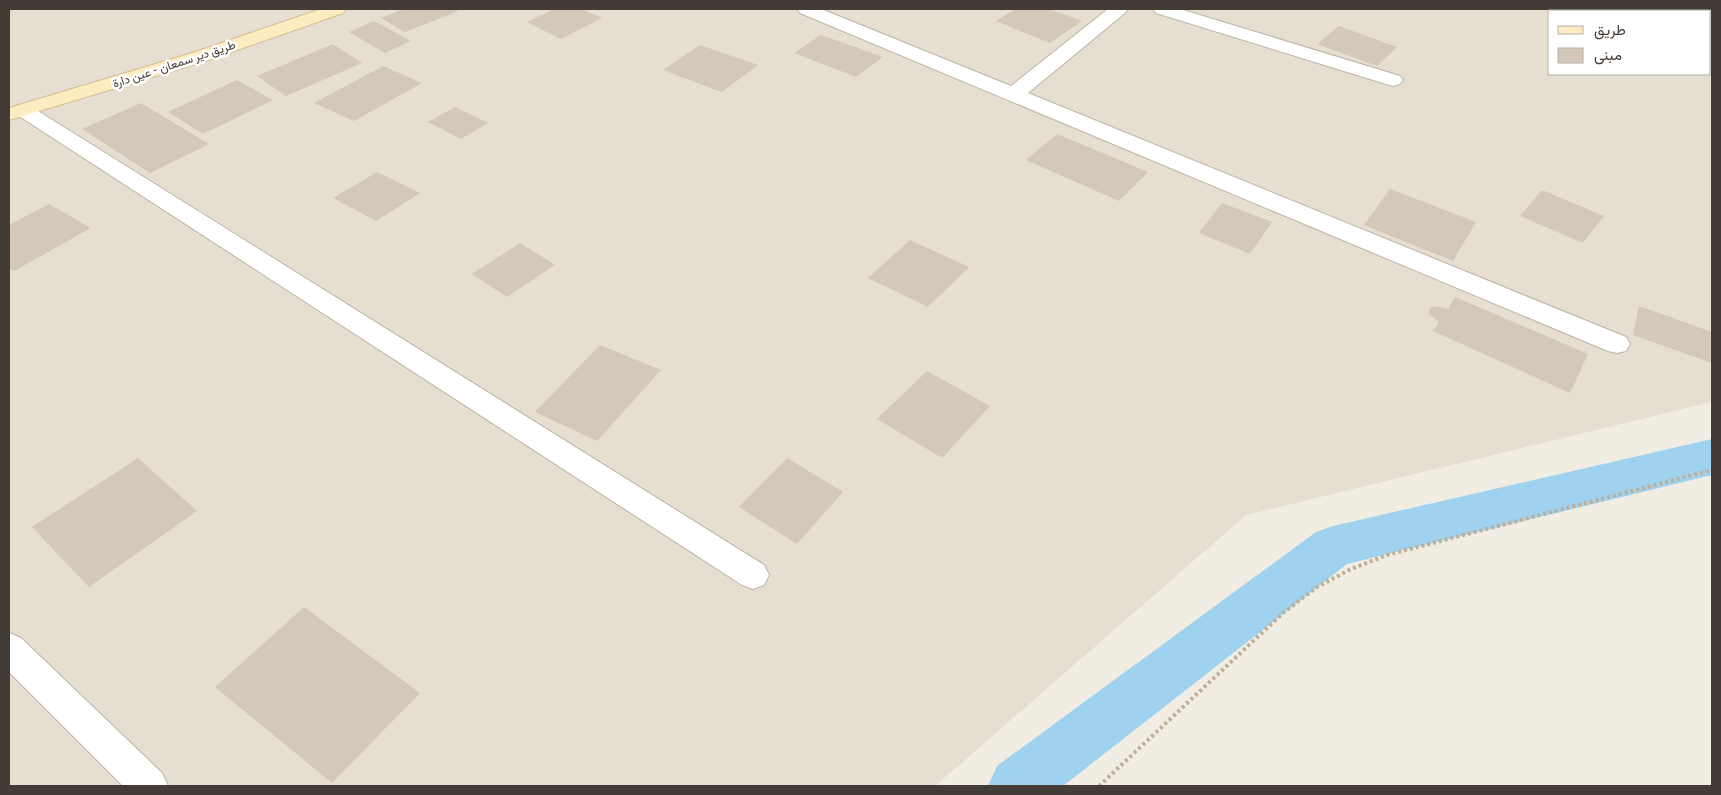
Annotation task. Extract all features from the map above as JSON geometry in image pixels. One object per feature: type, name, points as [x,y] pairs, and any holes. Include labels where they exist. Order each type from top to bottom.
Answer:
[{"type":"main road","name":"طريق دير سمعان - عين دارة","points":[[16,112],[199,57],[337,9]]},
{"type":"street","points":[[806,9],[1617,344]]},
{"type":"street","points":[[1013,94],[1119,9]]},
{"type":"street","points":[[1162,9],[1393,80]]},
{"type":"street","points":[[16,112],[753,575]]},
{"type":"street","points":[[9,649],[149,786]]},
{"type":"path","points":[[1099,786],[1283,613],[1317,587],[1351,569],[1387,555],[1712,470]]},
{"type":"shaded area","points":[[9,9],[1688,10],[1548,10],[1548,75],[1711,75],[1712,24],[1712,402],[1246,515],[935,786],[9,786]]},
{"type":"building","points":[[404,9],[455,9],[458,11],[405,32],[381,18]]},
{"type":"building","points":[[554,9],[581,9],[602,18],[561,39],[527,22]]},
{"type":"building","points":[[1015,9],[1049,9],[1082,21],[1050,43],[996,21]]},
{"type":"building","points":[[374,21],[411,41],[385,53],[349,32]]},
{"type":"building","points":[[1339,26],[1397,47],[1377,66],[1317,44]]},
{"type":"building","points":[[821,35],[883,57],[856,77],[794,53]]},
{"type":"building","points":[[333,44],[362,63],[286,96],[257,76]]},
{"type":"building","points":[[700,45],[758,65],[722,92],[663,70]]},
{"type":"building","points":[[383,66],[422,83],[354,121],[314,103]]},
{"type":"building","points":[[237,80],[273,100],[203,134],[168,112]]},
{"type":"building","points":[[141,103],[209,144],[150,173],[82,129]]},
{"type":"building","points":[[455,107],[488,123],[461,139],[428,122]]},
{"type":"building","points":[[1057,134],[1148,172],[1119,201],[1026,160]]},
{"type":"building","points":[[377,172],[420,193],[376,221],[333,198]]},
{"type":"building","points":[[1390,189],[1476,222],[1453,261],[1364,225]]},
{"type":"building","points":[[1542,190],[1604,216],[1583,243],[1520,216]]},
{"type":"building","points":[[1222,203],[1272,222],[1250,254],[1199,233]]},
{"type":"building","points":[[49,204],[91,228],[14,271],[9,268],[9,225]]},
{"type":"building","points":[[910,240],[969,267],[928,307],[868,278]]},
{"type":"building","points":[[520,243],[555,265],[507,297],[472,274]]},
{"type":"building","points":[[1455,297],[1588,354],[1570,393],[1433,331],[1439,322],[1429,314],[1429,309],[1434,306],[1448,309]]},
{"type":"building","points":[[1639,306],[1712,332],[1712,363],[1633,335]]},
{"type":"building","points":[[600,345],[661,370],[597,441],[535,412]]},
{"type":"building","points":[[927,371],[990,406],[942,458],[877,419]]},
{"type":"building","points":[[138,458],[197,511],[89,587],[32,527]]},
{"type":"building","points":[[787,458],[843,492],[797,544],[739,507]]},
{"type":"building","points":[[304,607],[420,693],[332,783],[215,687]]},
{"type":"waterway","points":[[1017,786],[1333,547],[1712,457]]}]
